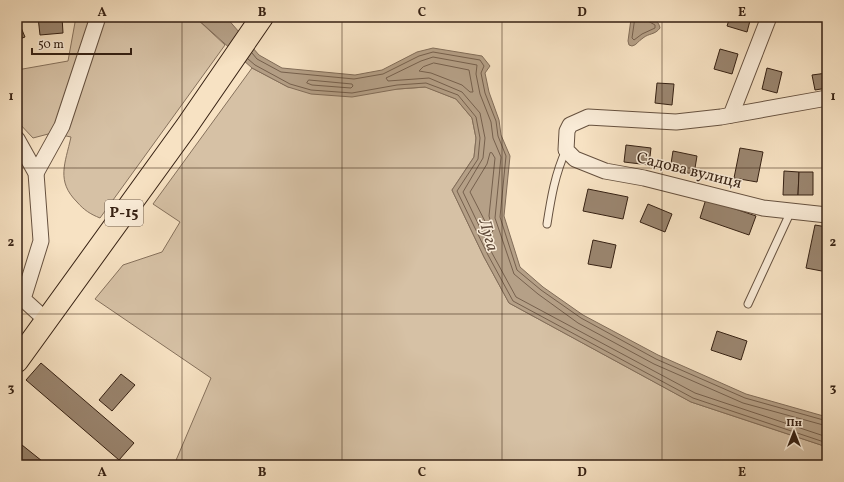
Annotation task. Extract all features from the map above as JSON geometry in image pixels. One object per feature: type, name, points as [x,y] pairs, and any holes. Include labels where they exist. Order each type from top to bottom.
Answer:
[{"type":"main road","name":"Р-15","points":[[17,361],[187,126],[261,18]]},
{"type":"street","points":[[36,172],[62,126],[98,17]]},
{"type":"street","points":[[732,115],[769,17]]},
{"type":"street","points":[[566,150],[567,131],[570,125],[588,117],[676,122],[732,115],[827,98]]},
{"type":"street","points":[[17,139],[36,172],[41,241],[23,299],[46,320]]},
{"type":"street","name":"Садова вулиця","points":[[566,150],[575,159],[605,170],[644,178],[763,208],[827,215]]},
{"type":"lane","points":[[547,224],[554,182],[559,165],[566,150]]},
{"type":"lane","points":[[748,304],[791,211]]},
{"type":"shaded area","points":[[76,17],[195,17],[225,45],[100,218],[82,207],[70,194],[66,187],[64,172],[71,137],[52,133],[33,138],[17,121],[17,70],[68,61]]},
{"type":"shaded area","points":[[252,68],[288,87],[398,89],[426,87],[456,99],[472,118],[476,138],[474,157],[452,190],[484,257],[509,303],[691,402],[827,447],[827,465],[174,465],[211,378],[95,299],[123,265],[162,252],[180,222],[153,204]]},
{"type":"water","name":"Луга","points":[[195,17],[226,17],[259,55],[282,68],[355,75],[382,70],[417,52],[433,48],[482,56],[490,66],[485,73],[489,92],[499,120],[501,135],[510,156],[504,216],[520,267],[543,287],[583,315],[658,355],[746,394],[827,417],[827,447],[691,402],[509,303],[484,257],[452,190],[474,157],[476,138],[472,118],[456,99],[425,87],[398,89],[352,97],[311,94],[288,87],[252,68]]},
{"type":"water","points":[[633,17],[653,19],[659,24],[660,28],[656,32],[645,36],[635,45],[629,45],[628,41],[631,19]]},
{"type":"building","points":[[38,17],[62,17],[63,33],[40,35]]},
{"type":"building","points":[[730,17],[751,17],[747,32],[727,26]]},
{"type":"building","points":[[17,18],[25,37],[17,40]]},
{"type":"building","points":[[720,49],[738,54],[732,74],[714,69]]},
{"type":"building","points":[[767,68],[782,72],[777,93],[762,89]]},
{"type":"building","points":[[827,73],[827,88],[815,90],[812,75]]},
{"type":"building","points":[[657,83],[674,84],[672,105],[655,103]]},
{"type":"building","points":[[626,145],[651,148],[649,165],[624,162]]},
{"type":"building","points":[[740,148],[763,152],[757,182],[734,178]]},
{"type":"building","points":[[673,151],[697,156],[694,174],[670,170]]},
{"type":"building","points":[[784,171],[799,172],[798,195],[783,195]]},
{"type":"building","points":[[799,172],[813,172],[813,195],[798,195]]},
{"type":"building","points":[[588,189],[628,197],[623,219],[583,211]]},
{"type":"building","points":[[706,199],[756,216],[749,235],[700,218]]},
{"type":"building","points":[[648,204],[672,214],[665,232],[640,222]]},
{"type":"building","points":[[815,225],[827,227],[827,272],[806,268]]},
{"type":"building","points":[[593,240],[616,245],[611,268],[588,264]]},
{"type":"building","points":[[717,331],[747,341],[741,360],[711,350]]},
{"type":"building","points":[[41,363],[134,443],[119,460],[26,380]]},
{"type":"building","points":[[121,374],[135,385],[112,411],[99,400]]},
{"type":"building","points":[[17,441],[47,465],[17,465]]}]
